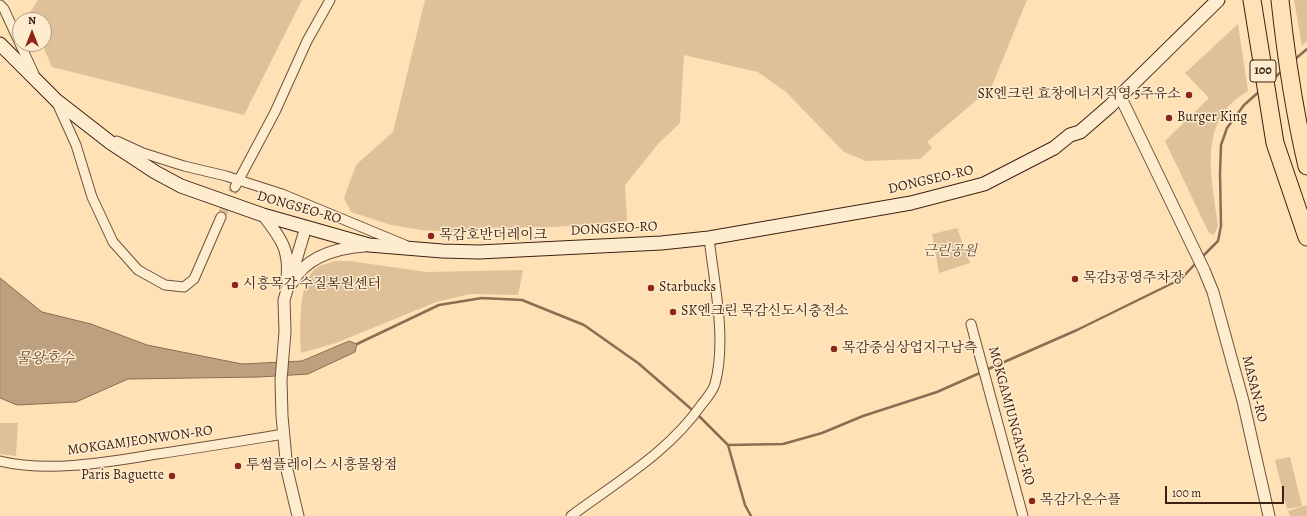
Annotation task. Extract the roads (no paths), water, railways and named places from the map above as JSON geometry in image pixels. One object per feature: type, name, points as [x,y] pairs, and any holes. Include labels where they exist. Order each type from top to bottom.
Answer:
[{"type":"highway","name":"100","points":[[1252,0],[1275,143],[1307,237]]},
{"type":"highway","name":"100","points":[[1280,0],[1300,135],[1307,166]]},
{"type":"main road","name":"DONGSEO-RO","points":[[0,44],[57,101],[98,133],[155,172],[181,186],[263,215],[370,245],[480,252],[661,243],[709,238],[911,203],[984,184],[1054,148],[1070,136],[1080,132],[1120,96],[1218,0]]},
{"type":"street","points":[[237,184],[275,112],[307,41],[330,0]]},
{"type":"street","points":[[0,5],[4,9],[38,83]]},
{"type":"street","name":"MASAN-RO","points":[[1120,96],[1189,238],[1213,292],[1243,401],[1269,516]]},
{"type":"street","points":[[57,101],[76,145],[92,197],[113,242],[138,270],[165,285],[184,287],[194,279],[221,217]]},
{"type":"street","points":[[98,133],[143,153],[237,184],[282,194],[414,249]]},
{"type":"street","points":[[263,215],[283,242],[286,253],[287,274],[284,300],[285,332],[281,380],[282,416],[287,470],[298,516]]},
{"type":"street","points":[[284,300],[306,227]]},
{"type":"street","points":[[571,516],[655,456],[692,419],[715,385],[719,361],[719,330],[709,238]]},
{"type":"street","points":[[284,300],[295,278],[304,267],[316,259],[329,252],[347,247],[370,245]]},
{"type":"street","name":"MOKGAMJUNGANG-RO","points":[[972,324],[1023,516]]},
{"type":"street","name":"MOKGAMJEONWON-RO","points":[[0,460],[12,464],[60,466],[97,464],[284,434]]},
{"type":"water","name":"물왕호수","points":[[0,278],[42,312],[91,324],[147,345],[242,364],[302,361],[349,341],[357,344],[355,352],[308,374],[260,377],[128,379],[76,402],[17,405],[0,398]]},
{"type":"waterway","points":[[1294,60],[1307,49]]},
{"type":"waterway","points":[[1272,80],[1283,70]]},
{"type":"waterway","points":[[1201,258],[1218,241],[1221,226],[1221,145],[1227,128],[1244,105],[1261,90]]},
{"type":"waterway","points":[[986,370],[1077,330],[1181,279],[1196,263]]},
{"type":"waterway","points":[[357,344],[439,305],[482,298],[522,300],[584,325],[638,363],[697,414],[728,445],[783,444],[822,433],[863,416],[937,392],[982,372]]},
{"type":"waterway","points":[[728,445],[745,505],[751,516]]},
{"type":"tunnel","points":[[221,217],[235,187]]},
{"type":"place","name":"SK엔크린 효창에너지직영 5주유소","points":[[1189,95]]},
{"type":"place","name":"Burger King","points":[[1169,118]]},
{"type":"place","name":"목감호반더레이크","points":[[431,236]]},
{"type":"place","name":"목감3공영주차장","points":[[1075,279]]},
{"type":"place","name":"시흥목감 수질복원센터","points":[[235,285]]},
{"type":"place","name":"Starbucks","points":[[651,288]]},
{"type":"place","name":"SK엔크린 목감신도시충전소","points":[[673,312]]},
{"type":"place","name":"목감중심상업지구남측","points":[[834,349]]},
{"type":"place","name":"투썸플레이스 시흥물왕점","points":[[238,466]]},
{"type":"place","name":"Paris Baguette","points":[[172,476]]},
{"type":"place","name":"목감가온수플","points":[[1032,501]]},
{"type":"park label","name":"근린공원","points":[[950,252]]}]
